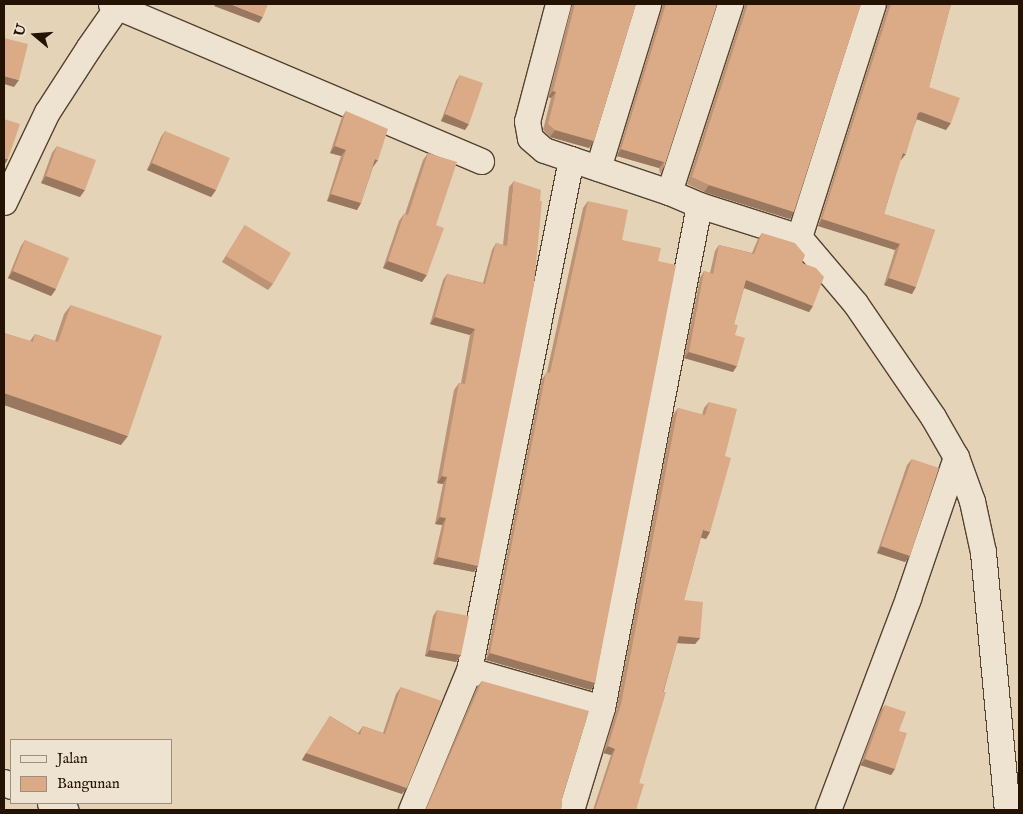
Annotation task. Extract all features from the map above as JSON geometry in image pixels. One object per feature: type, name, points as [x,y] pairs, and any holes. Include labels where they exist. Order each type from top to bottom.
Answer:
[{"type":"street","points":[[558,4],[527,121],[527,130],[530,138],[536,145],[571,159],[669,192],[698,205],[800,237],[855,303],[933,417],[956,457],[972,501],[983,552],[1007,810]]},
{"type":"street","points":[[598,168],[648,4]]},
{"type":"street","points":[[669,192],[730,4]]},
{"type":"street","points":[[800,237],[873,4]]},
{"type":"street","points":[[4,202],[48,112],[116,5],[481,161]]},
{"type":"street","points":[[411,810],[469,670],[571,159]]},
{"type":"street","points":[[570,810],[602,708],[698,205]]},
{"type":"street","points":[[828,810],[908,598],[956,457]]},
{"type":"street","points":[[469,670],[602,708]]},
{"type":"street","points":[[52,804],[66,810]]},
{"type":"building","points":[[230,4],[268,4],[263,17]]},
{"type":"building","points":[[575,4],[636,4],[594,141],[555,130],[548,124],[556,92],[553,91]]},
{"type":"building","points":[[666,4],[717,4],[664,167],[664,162],[621,149]]},
{"type":"building","points":[[748,4],[861,4],[794,212],[709,185],[692,177]]},
{"type":"building","points":[[891,4],[951,4],[929,87],[960,98],[951,123],[921,112],[918,113],[906,154],[903,153],[884,214],[935,230],[916,287],[889,278],[900,244],[822,219]]},
{"type":"building","points":[[4,38],[28,44],[19,80],[4,76]]},
{"type":"building","points":[[460,75],[483,83],[469,124],[445,114]]},
{"type":"building","points":[[346,111],[388,129],[378,160],[375,159],[361,203],[331,194],[346,150],[335,146]]},
{"type":"building","points":[[4,119],[20,124],[8,159],[4,158]]},
{"type":"building","points":[[165,131],[230,158],[216,190],[152,163]]},
{"type":"building","points":[[57,146],[96,160],[85,190],[46,176]]},
{"type":"building","points":[[428,153],[457,162],[436,225],[444,228],[427,275],[388,261],[404,214],[408,215]]},
{"type":"building","points":[[514,181],[541,190],[540,201],[542,201],[534,285],[478,566],[438,557],[446,518],[440,517],[447,477],[442,476],[459,383],[465,384],[475,329],[435,317],[447,274],[485,284],[496,243],[507,246]]},
{"type":"building","points":[[588,201],[628,210],[622,240],[661,248],[658,261],[676,265],[595,683],[490,653],[546,372],[550,373]]},
{"type":"building","points":[[245,225],[291,253],[273,284],[226,256]]},
{"type":"building","points":[[762,233],[795,243],[805,255],[802,263],[816,268],[824,277],[813,306],[746,280],[734,324],[738,325],[735,335],[745,338],[737,366],[689,352],[704,271],[713,274],[719,245],[754,254]]},
{"type":"building","points":[[25,240],[69,258],[56,289],[13,271]]},
{"type":"building","points":[[71,305],[162,336],[128,436],[4,393],[4,333],[33,342],[35,334],[58,342]]},
{"type":"building","points":[[709,402],[737,409],[725,456],[731,458],[710,532],[703,530],[684,600],[703,602],[700,638],[679,636],[663,692],[666,692],[639,783],[644,784],[636,810],[595,810],[615,749],[608,746],[621,704],[678,408],[705,415]]},
{"type":"building","points":[[912,459],[939,468],[910,556],[881,546]]},
{"type":"building","points":[[437,610],[469,616],[461,655],[430,650]]},
{"type":"building","points":[[482,681],[589,711],[560,810],[426,810]]},
{"type":"building","points":[[401,687],[442,701],[407,788],[306,753],[330,716],[360,735],[363,726],[385,734]]},
{"type":"building","points":[[885,705],[906,712],[899,731],[907,733],[895,769],[865,759]]}]
